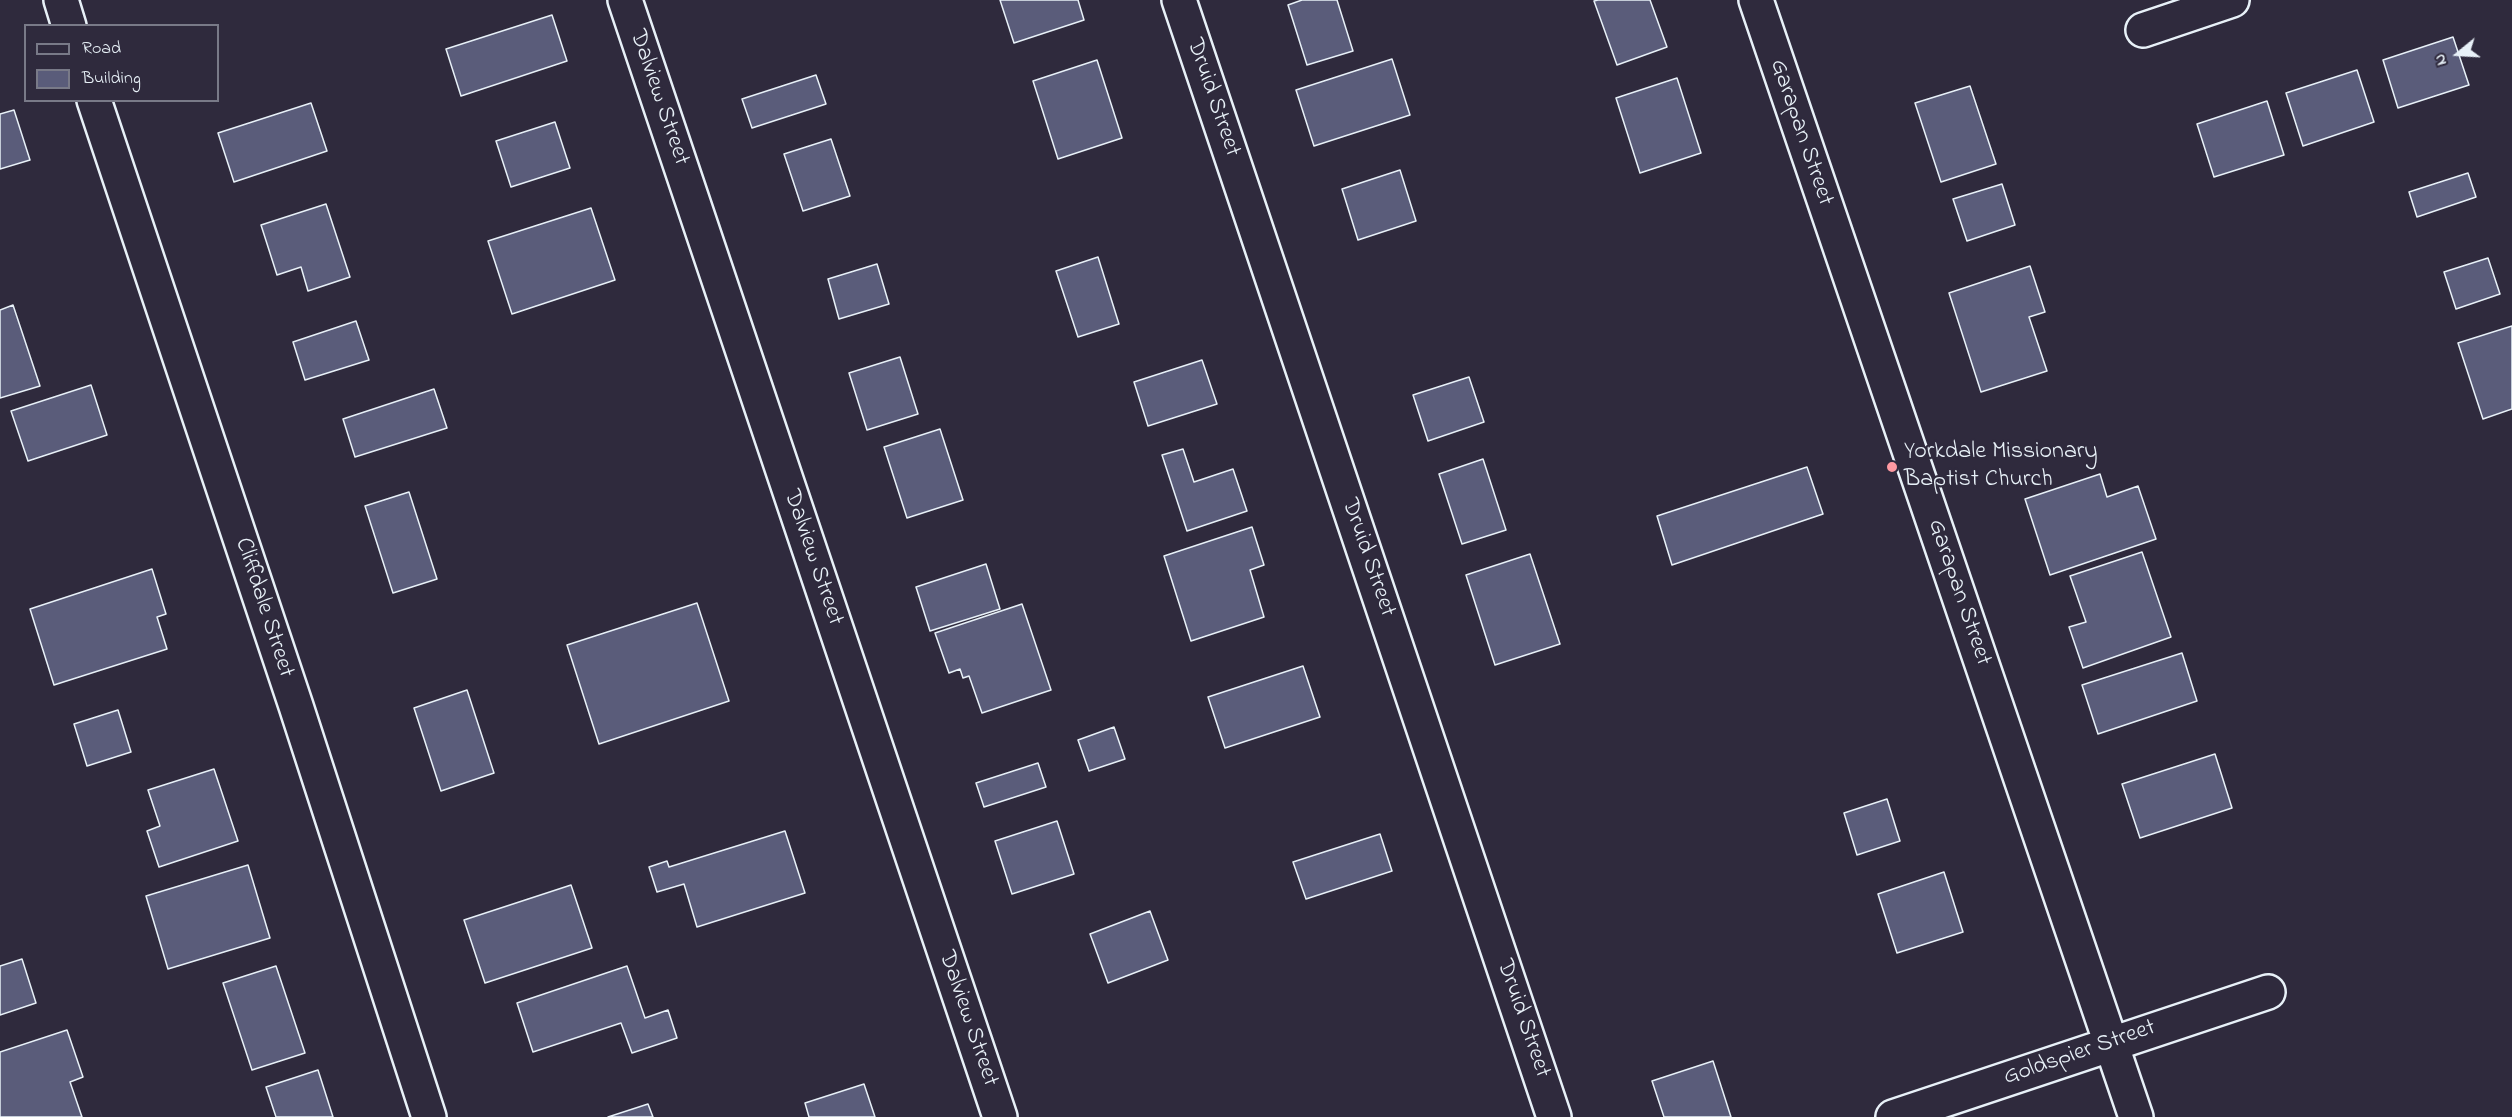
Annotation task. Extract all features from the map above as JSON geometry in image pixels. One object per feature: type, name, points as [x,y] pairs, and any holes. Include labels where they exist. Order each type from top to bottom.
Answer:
[{"type":"street","points":[[61,0],[68,24]]},
{"type":"street","name":"Dalview Street","points":[[625,0],[1000,1117]]},
{"type":"street","name":"Druid Street","points":[[1179,0],[1554,1117]]},
{"type":"street","name":"Garapan Street","points":[[1756,0],[2136,1117]]},
{"type":"street","points":[[2143,30],[2232,0]]},
{"type":"street","name":"Cliffdale Street","points":[[95,102],[300,718],[429,1117]]},
{"type":"street","name":"Goldspier Street","points":[[1893,1117],[2268,992]]},
{"type":"building","points":[[1000,0],[1078,0],[1084,20],[1014,43]]},
{"type":"building","points":[[1302,0],[1337,0],[1353,51],[1307,65],[1288,5]]},
{"type":"building","points":[[1650,0],[1667,47],[1617,65],[1594,1]]},
{"type":"building","points":[[552,15],[567,61],[461,96],[446,49]]},
{"type":"building","points":[[2453,37],[2469,85],[2398,108],[2383,60]]},
{"type":"building","points":[[1392,59],[1410,115],[1314,146],[1296,90]]},
{"type":"building","points":[[1097,60],[1122,138],[1058,159],[1033,81]]},
{"type":"building","points":[[2357,70],[2374,122],[2303,146],[2286,93]]},
{"type":"building","points":[[816,75],[826,104],[752,128],[742,99]]},
{"type":"building","points":[[1677,78],[1701,153],[1640,173],[1616,98]]},
{"type":"building","points":[[1970,86],[1996,164],[1941,182],[1915,103]]},
{"type":"building","points":[[2267,101],[2284,155],[2214,177],[2197,124]]},
{"type":"building","points":[[311,103],[327,151],[234,182],[218,133]]},
{"type":"building","points":[[14,110],[30,160],[0,169],[0,114]]},
{"type":"building","points":[[555,122],[570,168],[511,187],[496,141]]},
{"type":"building","points":[[831,139],[850,196],[803,211],[784,154]]},
{"type":"building","points":[[1400,170],[1416,221],[1358,240],[1342,189]]},
{"type":"building","points":[[2468,173],[2476,197],[2417,217],[2409,192]]},
{"type":"building","points":[[2002,184],[2015,225],[1967,241],[1953,199]]},
{"type":"building","points":[[326,204],[350,277],[308,291],[301,267],[277,275],[261,225]]},
{"type":"building","points":[[591,208],[615,280],[512,314],[488,241]]},
{"type":"building","points":[[1098,257],[1119,324],[1078,337],[1056,271]]},
{"type":"building","points":[[2488,258],[2500,294],[2456,309],[2444,272]]},
{"type":"building","points":[[877,264],[889,304],[839,319],[828,279]]},
{"type":"building","points":[[2030,266],[2045,312],[2029,317],[2047,371],[1981,392],[1949,293]]},
{"type":"building","points":[[13,305],[40,386],[0,398],[0,310]]},
{"type":"building","points":[[356,321],[369,360],[305,380],[293,342]]},
{"type":"building","points":[[2512,326],[2512,409],[2483,419],[2458,343]]},
{"type":"building","points":[[900,357],[918,414],[867,430],[849,373]]},
{"type":"building","points":[[1202,360],[1217,404],[1148,426],[1134,382]]},
{"type":"building","points":[[1469,377],[1484,422],[1428,441],[1413,395]]},
{"type":"building","points":[[91,385],[107,435],[28,461],[11,411]]},
{"type":"building","points":[[434,389],[447,428],[355,457],[343,419]]},
{"type":"building","points":[[940,429],[963,500],[907,518],[884,447]]},
{"type":"building","points":[[1183,449],[1194,482],[1233,469],[1247,511],[1187,531],[1162,455]]},
{"type":"building","points":[[1483,459],[1506,530],[1462,544],[1439,474]]},
{"type":"building","points":[[1807,467],[1823,514],[1672,565],[1657,516]]},
{"type":"building","points":[[2100,474],[2107,497],[2138,486],[2156,539],[2050,575],[2025,499]]},
{"type":"building","points":[[409,492],[437,579],[393,593],[365,506]]},
{"type":"building","points":[[1252,527],[1264,565],[1250,570],[1264,617],[1191,641],[1164,556]]},
{"type":"building","points":[[2142,552],[2171,637],[2083,668],[2069,627],[2086,622],[2070,576]]},
{"type":"building","points":[[1530,554],[1560,644],[1495,665],[1466,575]]},
{"type":"building","points":[[986,564],[1000,609],[930,631],[916,587]]},
{"type":"building","points":[[152,569],[166,614],[157,617],[167,649],[54,685],[30,609]]},
{"type":"building","points":[[697,603],[729,701],[599,744],[567,645]]},
{"type":"building","points":[[1022,604],[1051,690],[982,713],[969,676],[963,678],[960,669],[949,673],[935,633]]},
{"type":"building","points":[[2182,653],[2197,701],[2098,734],[2082,685]]},
{"type":"building","points":[[1303,666],[1320,717],[1225,748],[1208,697]]},
{"type":"building","points":[[467,690],[494,773],[441,791],[414,708]]},
{"type":"building","points":[[118,710],[131,752],[87,766],[74,724]]},
{"type":"building","points":[[1114,727],[1125,759],[1089,771],[1078,740]]},
{"type":"building","points":[[2215,754],[2232,808],[2140,838],[2122,784]]},
{"type":"building","points":[[1038,763],[1046,787],[984,807],[976,783]]},
{"type":"building","points":[[214,769],[238,841],[159,867],[147,831],[160,826],[148,790]]},
{"type":"building","points":[[1887,799],[1900,841],[1857,855],[1844,813]]},
{"type":"building","points":[[1057,821],[1074,874],[1012,894],[995,841]]},
{"type":"building","points":[[785,831],[805,893],[697,927],[684,884],[657,892],[649,867],[667,861],[669,867]]},
{"type":"building","points":[[1380,834],[1392,871],[1306,899],[1293,862]]},
{"type":"building","points":[[248,865],[270,938],[168,969],[146,896]]},
{"type":"building","points":[[1944,872],[1963,932],[1897,953],[1878,894]]},
{"type":"building","points":[[571,885],[592,948],[485,983],[464,920]]},
{"type":"building","points":[[1150,911],[1168,960],[1108,983],[1090,934]]},
{"type":"building","points":[[22,959],[36,1003],[0,1015],[0,966]]},
{"type":"building","points":[[276,966],[305,1053],[252,1070],[223,983]]},
{"type":"building","points":[[627,966],[645,1018],[668,1010],[677,1038],[632,1053],[621,1023],[533,1052],[517,1003]]},
{"type":"building","points":[[67,1030],[83,1077],[70,1082],[82,1117],[0,1117],[0,1052]]},
{"type":"building","points":[[1713,1061],[1731,1117],[1664,1117],[1652,1081]]},
{"type":"building","points":[[318,1070],[333,1117],[276,1117],[266,1087]]},
{"type":"building","points":[[864,1084],[875,1117],[809,1117],[805,1103]]},
{"type":"building","points":[[648,1104],[653,1117],[608,1117]]},
{"type":"place","name":"Yorkdale Missionary Baptist Church","points":[[1892,467]]}]
